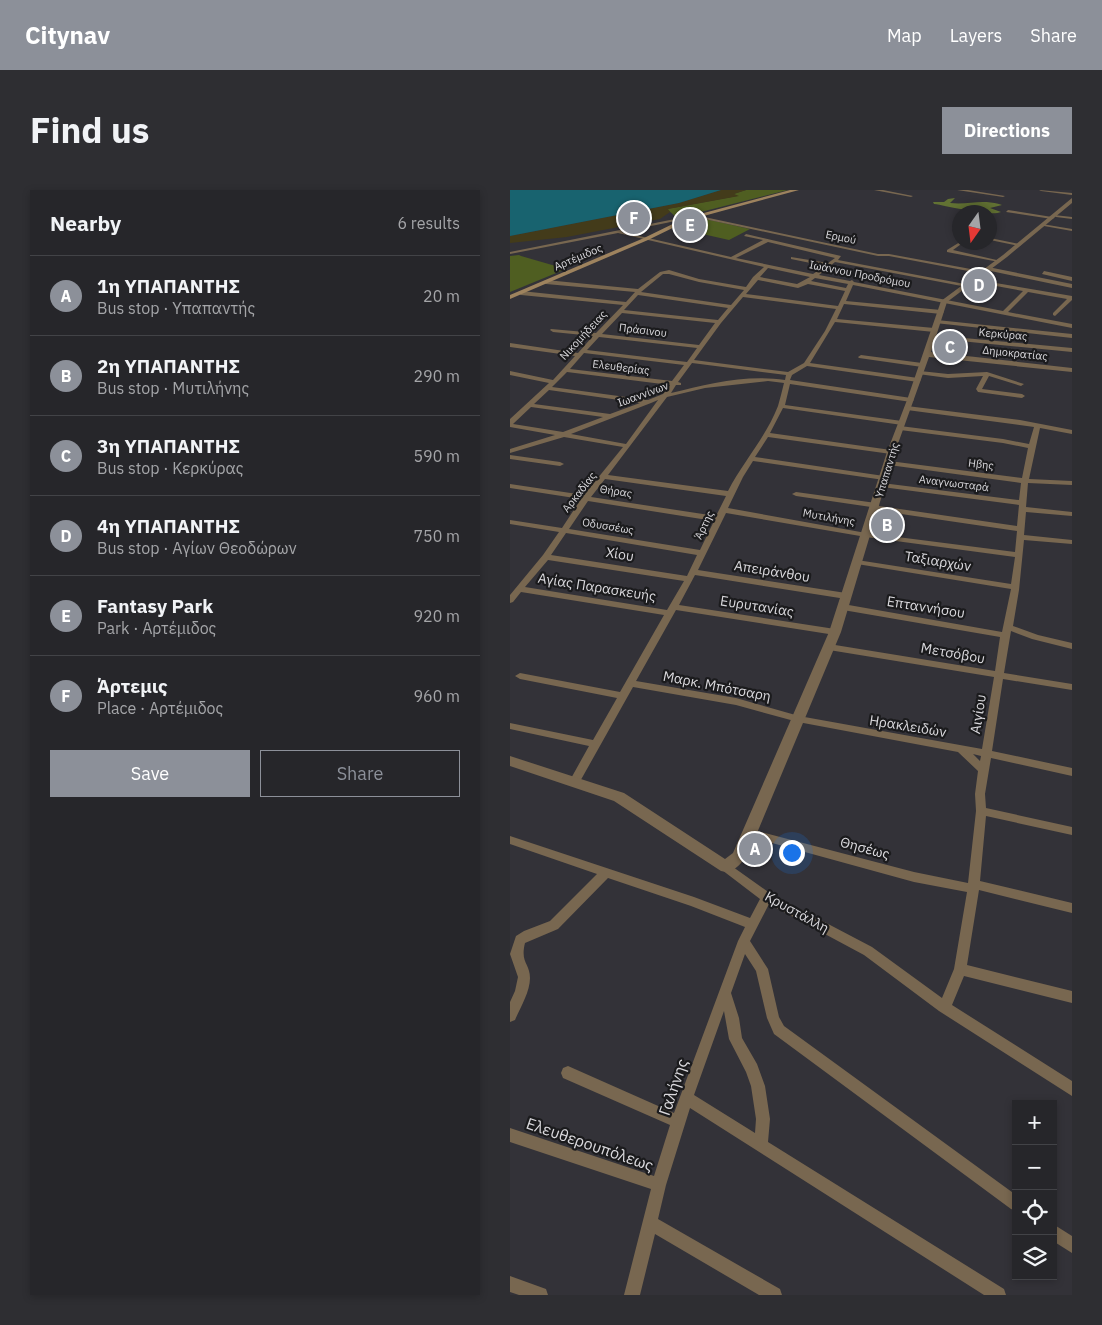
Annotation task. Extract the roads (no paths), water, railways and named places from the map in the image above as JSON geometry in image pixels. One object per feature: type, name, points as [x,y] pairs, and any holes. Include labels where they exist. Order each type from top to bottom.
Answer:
[{"type":"main road","name":"Αρτέμιδος","points":[[510,297],[695,216],[796,190]]},
{"type":"street","points":[[876,190],[911,196]]},
{"type":"street","points":[[959,190],[978,191],[1003,196]]},
{"type":"street","points":[[1041,190],[1072,194]]},
{"type":"street","points":[[972,197],[978,191]]},
{"type":"street","points":[[944,301],[986,271],[1071,202]]},
{"type":"street","points":[[1008,211],[1072,218]]},
{"type":"street","points":[[510,253],[695,216]]},
{"type":"street","name":"Ερμού","points":[[695,216],[879,255],[890,255],[1072,286]]},
{"type":"street","points":[[1044,225],[1072,230]]},
{"type":"street","name":"Ιωάννου Προδρόμου","points":[[617,232],[767,266],[1072,326]]},
{"type":"street","points":[[746,236],[839,257],[799,287],[755,278]]},
{"type":"street","points":[[732,258],[767,240]]},
{"type":"street","points":[[997,240],[1019,245]]},
{"type":"street","points":[[952,249],[949,251],[1072,279]]},
{"type":"street","points":[[793,258],[828,265]]},
{"type":"street","points":[[835,261],[967,285]]},
{"type":"street","points":[[675,384],[700,347],[740,295],[767,266]]},
{"type":"street","name":"Νικομήδειας","points":[[510,424],[554,382],[638,292],[662,273],[746,288]]},
{"type":"street","points":[[974,280],[1072,298]]},
{"type":"street","points":[[546,282],[638,292],[732,307]]},
{"type":"street","points":[[807,282],[848,290]]},
{"type":"street","points":[[789,378],[806,364],[842,305],[852,282]]},
{"type":"street","points":[[1004,313],[1027,290]]},
{"type":"street","points":[[521,293],[627,304]]},
{"type":"street","points":[[740,295],[940,312]]},
{"type":"street","points":[[1055,314],[1072,298]]},
{"type":"street","name":"Υπαπαντής","points":[[726,867],[738,857],[750,833],[835,632],[890,458],[944,301]]},
{"type":"street","points":[[621,311],[719,322]]},
{"type":"street","name":"Κερκύρας","points":[[833,320],[1072,350]]},
{"type":"street","points":[[937,322],[1072,336]]},
{"type":"street","name":"Πράσινου","points":[[553,330],[700,347]]},
{"type":"street","points":[[510,344],[581,353],[690,362],[789,378],[909,404],[1038,424],[1072,432]]},
{"type":"street","name":"Δημοκρατίας","points":[[926,354],[1072,370]]},
{"type":"street","points":[[861,357],[920,372]]},
{"type":"street","points":[[806,364],[920,372],[948,376],[987,374],[1021,384]]},
{"type":"street","name":"Ελευθερίας","points":[[564,370],[705,386]]},
{"type":"street","points":[[510,373],[554,382]]},
{"type":"street","points":[[987,374],[978,389],[980,391],[1022,396]]},
{"type":"street","name":"Ιωαννίνων","points":[[510,451],[562,435],[664,396],[705,386],[789,378]]},
{"type":"street","name":"Άρτης","points":[[574,782],[691,576],[731,494],[767,435],[781,406],[789,378]]},
{"type":"street","name":"Αρκαδίας","points":[[510,600],[546,557],[586,498],[605,477],[664,396],[675,384]]},
{"type":"street","points":[[546,388],[650,402]]},
{"type":"street","points":[[528,405],[612,416]]},
{"type":"street","points":[[781,406],[1031,447]]},
{"type":"street","points":[[510,424],[628,446]]},
{"type":"street","name":"Αιγίου","points":[[944,1007],[951,995],[960,969],[974,887],[981,811],[980,794],[998,674],[1015,587],[1022,506],[1031,447],[1038,424]]},
{"type":"street","name":"Ηβης","points":[[767,435],[1026,481],[1072,483]]},
{"type":"street","points":[[510,457],[560,464]]},
{"type":"street","name":"Αναγνωσταρά","points":[[751,459],[1072,514]]},
{"type":"street","points":[[605,477],[731,494]]},
{"type":"street","name":"Θήρας","points":[[510,486],[719,519]]},
{"type":"street","points":[[796,494],[875,506],[1072,542]]},
{"type":"street","name":"Μυτιλήνης","points":[[724,510],[866,535],[1019,555]]},
{"type":"street","name":"Οδυσσέως","points":[[510,522],[703,553]]},
{"type":"street","name":"Χίου","points":[[546,557],[691,576]]},
{"type":"street","name":"Ταξιαρχών","points":[[857,562],[1015,587]]},
{"type":"street","name":"Απειράνθου","points":[[691,576],[846,596]]},
{"type":"street","name":"Αγίας Παρασκευής","points":[[519,589],[672,610]]},
{"type":"street","name":"Επταννήσου","points":[[843,608],[1006,631],[1072,646]]},
{"type":"street","name":"Ευρυτανίας","points":[[672,610],[835,632]]},
{"type":"street","name":"Μετσόβου","points":[[829,647],[1072,687]]},
{"type":"street","points":[[520,676],[622,696]]},
{"type":"street","name":"Μαρκ. Μπότσαρη","points":[[630,683],[715,697],[774,711],[798,720]]},
{"type":"street","name":"Ηρακλειδών","points":[[798,720],[986,753],[1072,772]]},
{"type":"street","points":[[510,726],[595,744]]},
{"type":"street","points":[[959,748],[984,769]]},
{"type":"street","name":"Κρυστάλλη","points":[[510,761],[618,797],[640,809],[767,897],[868,951],[944,1007],[1072,1090]]},
{"type":"street","points":[[981,811],[1072,831]]},
{"type":"street","name":"Θησέως","points":[[750,833],[914,877],[974,887],[1072,908]]},
{"type":"street","points":[[510,840],[694,902],[752,924]]},
{"type":"street","points":[[510,1016],[521,992],[524,977],[516,954],[520,940],[554,925],[606,872]]},
{"type":"street","name":"Γαλήνης","points":[[632,1295],[659,1185],[686,1098],[744,941],[767,897]]},
{"type":"street","points":[[744,941],[762,969],[773,1018],[779,1030],[1012,1201]]},
{"type":"street","points":[[960,969],[1072,996]]},
{"type":"street","points":[[724,994],[733,1018],[736,1038],[758,1086],[763,1119],[761,1145]]},
{"type":"street","points":[[568,1073],[679,1122]]},
{"type":"street","points":[[686,1098],[998,1295]]},
{"type":"street","name":"Ελευθερουπόλεως","points":[[510,1135],[570,1157],[659,1185]]},
{"type":"street","points":[[650,1223],[774,1295]]},
{"type":"street","points":[[1057,1234],[1072,1245]]},
{"type":"street","points":[[510,1284],[540,1295]]},
{"type":"water","points":[[510,190],[721,190],[679,203],[510,236]]},
{"type":"place","name":"Άρτεμις","points":[[634,218]]},
{"type":"place","name":"Fantasy Park","points":[[690,225]]},
{"type":"place","name":"4η ΥΠΑΠΑΝΤΗΣ","points":[[979,285]]},
{"type":"place","name":"3η ΥΠΑΠΑΝΤΗΣ","points":[[950,347]]},
{"type":"place","name":"2η ΥΠΑΠΑΝΤΗΣ","points":[[887,525]]},
{"type":"place","name":"1η ΥΠΑΠΑΝΤΗΣ","points":[[755,849]]}]
